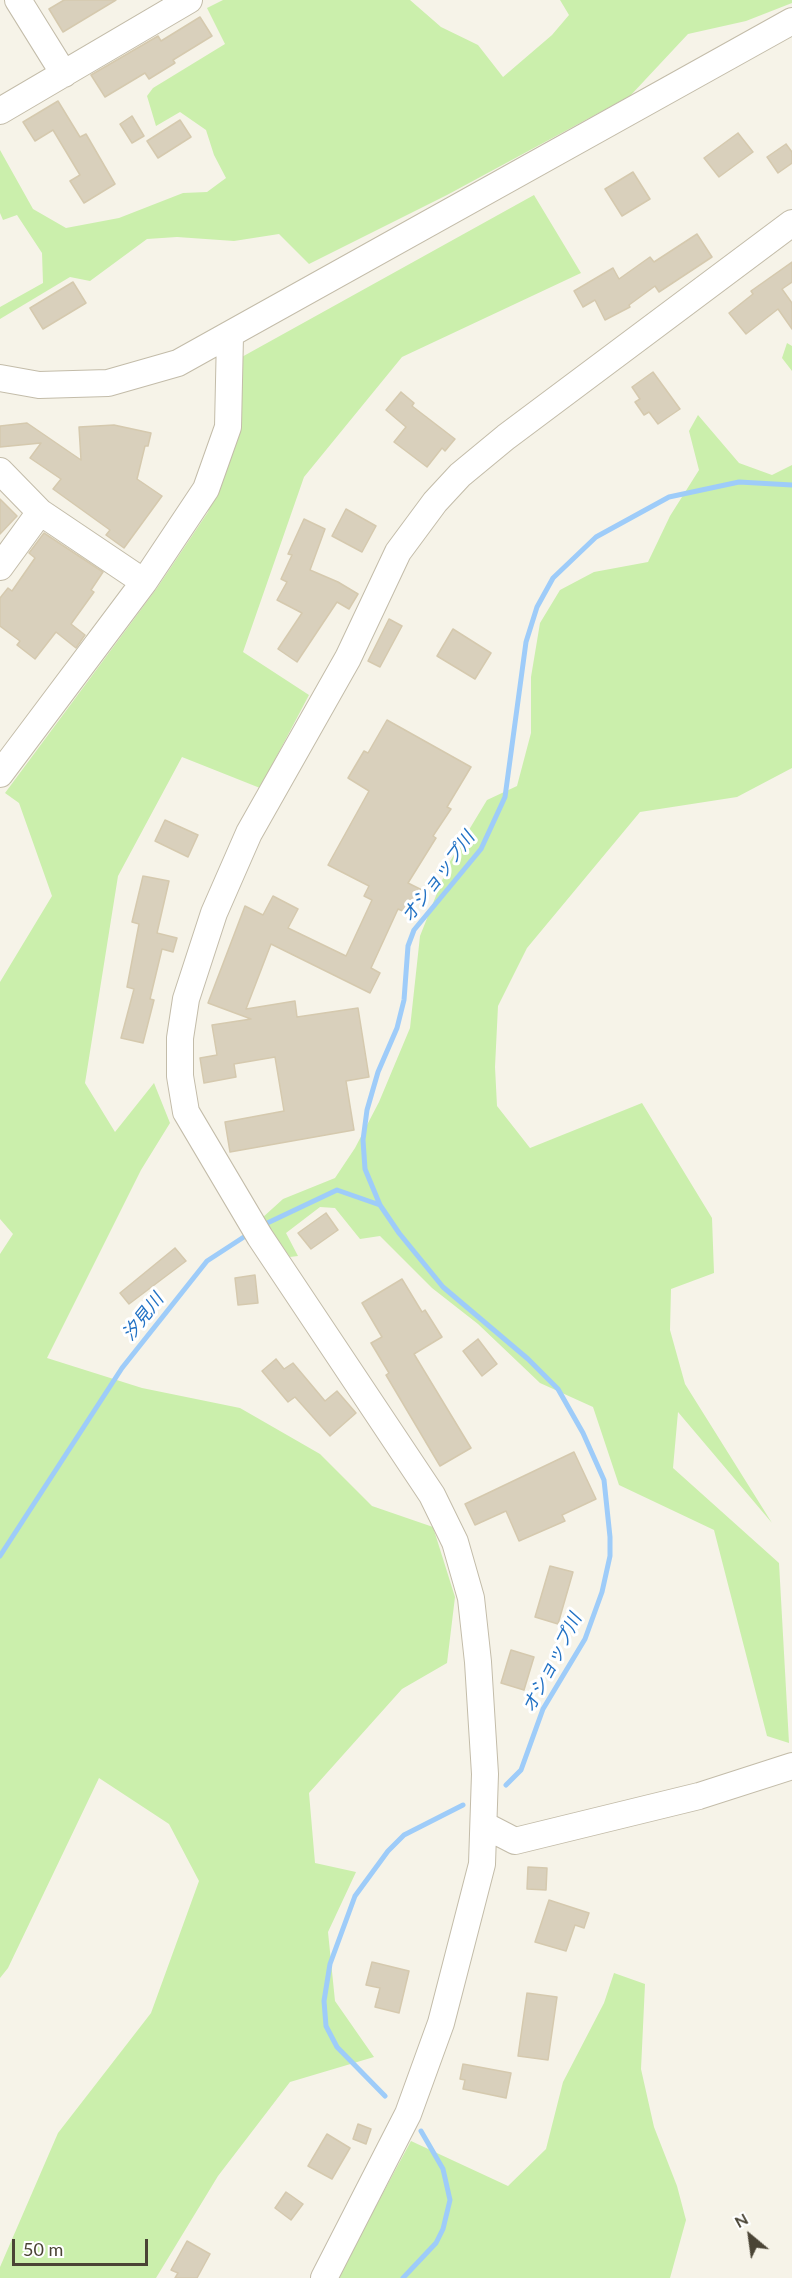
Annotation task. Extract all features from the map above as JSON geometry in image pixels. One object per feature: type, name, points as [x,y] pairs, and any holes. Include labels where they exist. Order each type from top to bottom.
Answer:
[{"type":"street","points":[[18,0],[64,74]]},
{"type":"street","points":[[0,111],[189,0]]},
{"type":"street","points":[[0,378],[39,386],[108,383],[178,363],[792,21]]},
{"type":"street","points":[[324,2278],[408,2114],[441,2023],[482,1864],[484,1774],[478,1662],[471,1598],[455,1542],[432,1495],[254,1228],[186,1112],[180,1077],[180,1057],[186,999],[213,913],[249,833],[348,658],[398,552],[435,502],[460,475],[506,437],[792,223]]},
{"type":"street","points":[[0,774],[144,582],[206,489],[228,427],[230,336]]},
{"type":"street","points":[[0,471],[40,512],[144,582]]},
{"type":"street","points":[[0,567],[40,512]]},
{"type":"street","points":[[484,1825],[515,1841],[699,1796],[792,1766]]},
{"type":"green space","points":[[223,0],[410,0],[441,27],[478,45],[503,77],[552,35],[569,15],[560,0],[792,0],[792,3],[746,21],[688,34],[630,96],[447,195],[309,264],[279,234],[234,241],[177,237],[147,239],[90,281],[70,277],[0,319],[0,307],[43,283],[42,253],[17,215],[3,220],[0,213],[0,150],[33,209],[66,228],[119,218],[183,193],[207,192],[226,178],[214,155],[206,130],[180,112],[156,126],[147,96],[153,88],[225,44],[207,8]]},
{"type":"green space","points":[[534,195],[581,273],[402,357],[304,477],[243,652],[309,695],[260,788],[182,757],[118,876],[85,1083],[115,1132],[154,1083],[170,1123],[141,1170],[47,1358],[142,1388],[240,1408],[320,1454],[372,1506],[433,1527],[455,1597],[447,1663],[402,1689],[309,1793],[315,1863],[356,1872],[328,1932],[335,2001],[374,2057],[290,2082],[218,2176],[156,2278],[0,2278],[0,2267],[58,2133],[151,2013],[199,1881],[169,1824],[99,1778],[8,1968],[0,1978],[0,1254],[13,1234],[0,1219],[0,982],[52,896],[19,803],[5,793],[157,588],[208,512],[234,432],[240,358]]},
{"type":"green space","points":[[787,343],[792,346],[792,371],[782,358]]},
{"type":"green space","points":[[698,415],[739,463],[772,475],[792,465],[792,768],[737,797],[640,812],[527,948],[498,1006],[495,1067],[497,1106],[530,1148],[642,1103],[712,1218],[714,1273],[671,1289],[670,1330],[685,1384],[772,1523],[678,1412],[673,1468],[779,1563],[789,1743],[767,1736],[714,1530],[619,1485],[593,1407],[540,1383],[478,1324],[432,1288],[380,1236],[360,1239],[335,1208],[320,1207],[286,1233],[298,1256],[290,1257],[262,1218],[283,1199],[335,1178],[355,1148],[379,1102],[410,1028],[420,936],[449,863],[487,800],[517,786],[531,733],[531,677],[540,623],[560,590],[594,572],[648,562],[670,516],[699,470],[689,431]]},
{"type":"green space","points":[[614,1973],[645,1984],[641,2069],[654,2127],[677,2186],[686,2220],[670,2278],[337,2278],[411,2141],[508,2186],[546,2149],[563,2082],[604,2003]]},
{"type":"building","points":[[64,0],[116,0],[63,32],[49,9]]},
{"type":"building","points":[[200,17],[212,36],[173,60],[175,63],[149,79],[145,73],[105,97],[91,75],[158,36],[161,41]]},
{"type":"building","points":[[58,101],[80,137],[86,134],[115,184],[84,203],[70,181],[80,175],[53,130],[35,141],[23,122]]},
{"type":"building","points":[[132,116],[144,136],[132,143],[120,124]]},
{"type":"building","points":[[180,120],[191,137],[158,158],[147,141]]},
{"type":"building","points":[[738,133],[753,152],[719,177],[704,158]]},
{"type":"building","points":[[786,144],[792,152],[792,163],[778,173],[767,157]]},
{"type":"building","points":[[633,172],[650,199],[622,216],[605,189]]},
{"type":"building","points":[[697,234],[712,257],[659,292],[655,286],[629,305],[630,307],[605,320],[595,300],[583,307],[574,291],[613,268],[619,279],[650,257],[654,262]]},
{"type":"building","points":[[792,262],[792,282],[782,289],[792,303],[792,329],[778,309],[746,334],[729,313],[753,294],[751,291]]},
{"type":"building","points":[[73,282],[86,303],[43,329],[30,308]]},
{"type":"building","points":[[653,372],[680,409],[658,424],[649,412],[644,415],[635,402],[640,399],[632,387]]},
{"type":"building","points":[[401,392],[414,403],[412,406],[455,439],[445,451],[442,448],[427,467],[394,442],[406,427],[386,410]]},
{"type":"building","points":[[27,423],[81,460],[79,427],[114,425],[151,433],[148,446],[145,446],[137,479],[162,496],[124,548],[106,535],[110,530],[53,489],[61,479],[30,458],[41,443],[0,447],[0,426]]},
{"type":"building","points":[[0,499],[17,516],[0,534]]},
{"type":"building","points":[[346,509],[376,526],[362,552],[332,536]]},
{"type":"building","points":[[304,519],[325,529],[310,570],[358,594],[349,609],[337,602],[297,662],[278,649],[302,613],[277,600],[287,582],[281,579],[292,555],[288,554]]},
{"type":"building","points":[[44,533],[103,572],[91,590],[94,592],[71,624],[85,635],[76,648],[56,632],[35,659],[17,645],[20,641],[0,626],[0,598],[8,588],[12,591],[35,558],[29,553]]},
{"type":"building","points":[[389,619],[402,626],[380,667],[368,661]]},
{"type":"building","points":[[453,629],[491,653],[475,679],[437,656]]},
{"type":"building","points":[[387,720],[471,767],[447,807],[451,809],[433,836],[436,838],[408,883],[422,890],[410,914],[398,909],[371,968],[380,973],[370,993],[271,944],[246,1009],[295,1001],[297,1017],[358,1008],[369,1077],[346,1081],[354,1130],[230,1152],[225,1122],[284,1111],[275,1057],[234,1064],[236,1077],[204,1083],[200,1058],[217,1055],[212,1025],[251,1019],[208,1003],[245,906],[263,915],[273,896],[298,909],[288,928],[346,956],[372,900],[364,896],[369,886],[328,865],[369,791],[348,778],[364,751],[368,753]]},
{"type":"building","points":[[165,820],[198,835],[188,857],[155,841]]},
{"type":"building","points":[[143,876],[169,881],[157,933],[177,938],[173,952],[162,949],[150,999],[154,1000],[143,1043],[121,1038],[134,989],[127,987],[139,924],[132,922]]},
{"type":"building","points":[[326,1213],[338,1230],[311,1249],[298,1233]]},
{"type":"building","points":[[175,1248],[186,1261],[129,1304],[120,1293]]},
{"type":"building","points":[[255,1275],[258,1303],[238,1305],[235,1278]]},
{"type":"building","points":[[402,1279],[422,1312],[425,1310],[442,1337],[414,1354],[471,1448],[440,1466],[386,1375],[389,1373],[371,1343],[382,1337],[362,1303]]},
{"type":"building","points":[[478,1339],[497,1364],[482,1376],[463,1351]]},
{"type":"building","points":[[276,1359],[284,1369],[293,1363],[325,1401],[337,1391],[356,1413],[330,1436],[295,1397],[288,1402],[262,1371]]},
{"type":"building","points":[[574,1452],[596,1499],[562,1515],[565,1521],[519,1541],[506,1511],[475,1525],[465,1504]]},
{"type":"building","points":[[550,1566],[573,1572],[558,1624],[535,1617]]},
{"type":"building","points":[[511,1650],[534,1657],[524,1690],[501,1683]]},
{"type":"building","points":[[528,1867],[547,1868],[546,1890],[527,1889]]},
{"type":"building","points":[[549,1900],[589,1913],[584,1928],[575,1925],[566,1951],[535,1942]]},
{"type":"building","points":[[372,1962],[409,1971],[399,2013],[375,2007],[380,1988],[366,1985]]},
{"type":"building","points":[[527,1993],[557,1997],[548,2060],[518,2056]]},
{"type":"building","points":[[463,2064],[511,2073],[506,2098],[463,2089],[465,2080],[460,2079]]},
{"type":"building","points":[[358,2124],[371,2129],[366,2144],[353,2139]]},
{"type":"building","points":[[327,2134],[350,2148],[332,2179],[308,2166]]},
{"type":"building","points":[[286,2192],[303,2204],[291,2220],[275,2208]]},
{"type":"building","points":[[187,2241],[210,2254],[197,2278],[175,2278],[178,2273],[171,2270]]},
{"type":"waterway","name":"オショップ川","points":[[506,1785],[521,1770],[543,1709],[585,1639],[602,1592],[610,1556],[604,1480],[583,1433],[558,1389],[528,1359],[443,1287],[399,1233],[380,1205],[365,1169],[363,1140],[367,1110],[378,1072],[397,1028],[404,1000],[408,946],[414,930],[481,849],[505,797],[526,642],[537,607],[553,578],[596,537],[669,497],[739,482],[792,485]]},
{"type":"waterway","name":"汐見川","points":[[261,1226],[337,1190],[380,1205]]},
{"type":"waterway","name":"汐見川","points":[[0,1556],[122,1368],[207,1261],[250,1233]]},
{"type":"waterway","name":"オショップ川","points":[[385,2096],[337,2047],[326,2026],[324,2001],[330,1964],[355,1896],[388,1851],[404,1835],[463,1805]]},
{"type":"waterway","name":"オショップ川","points":[[403,2278],[436,2243],[443,2229],[450,2200],[443,2169],[421,2131]]}]
